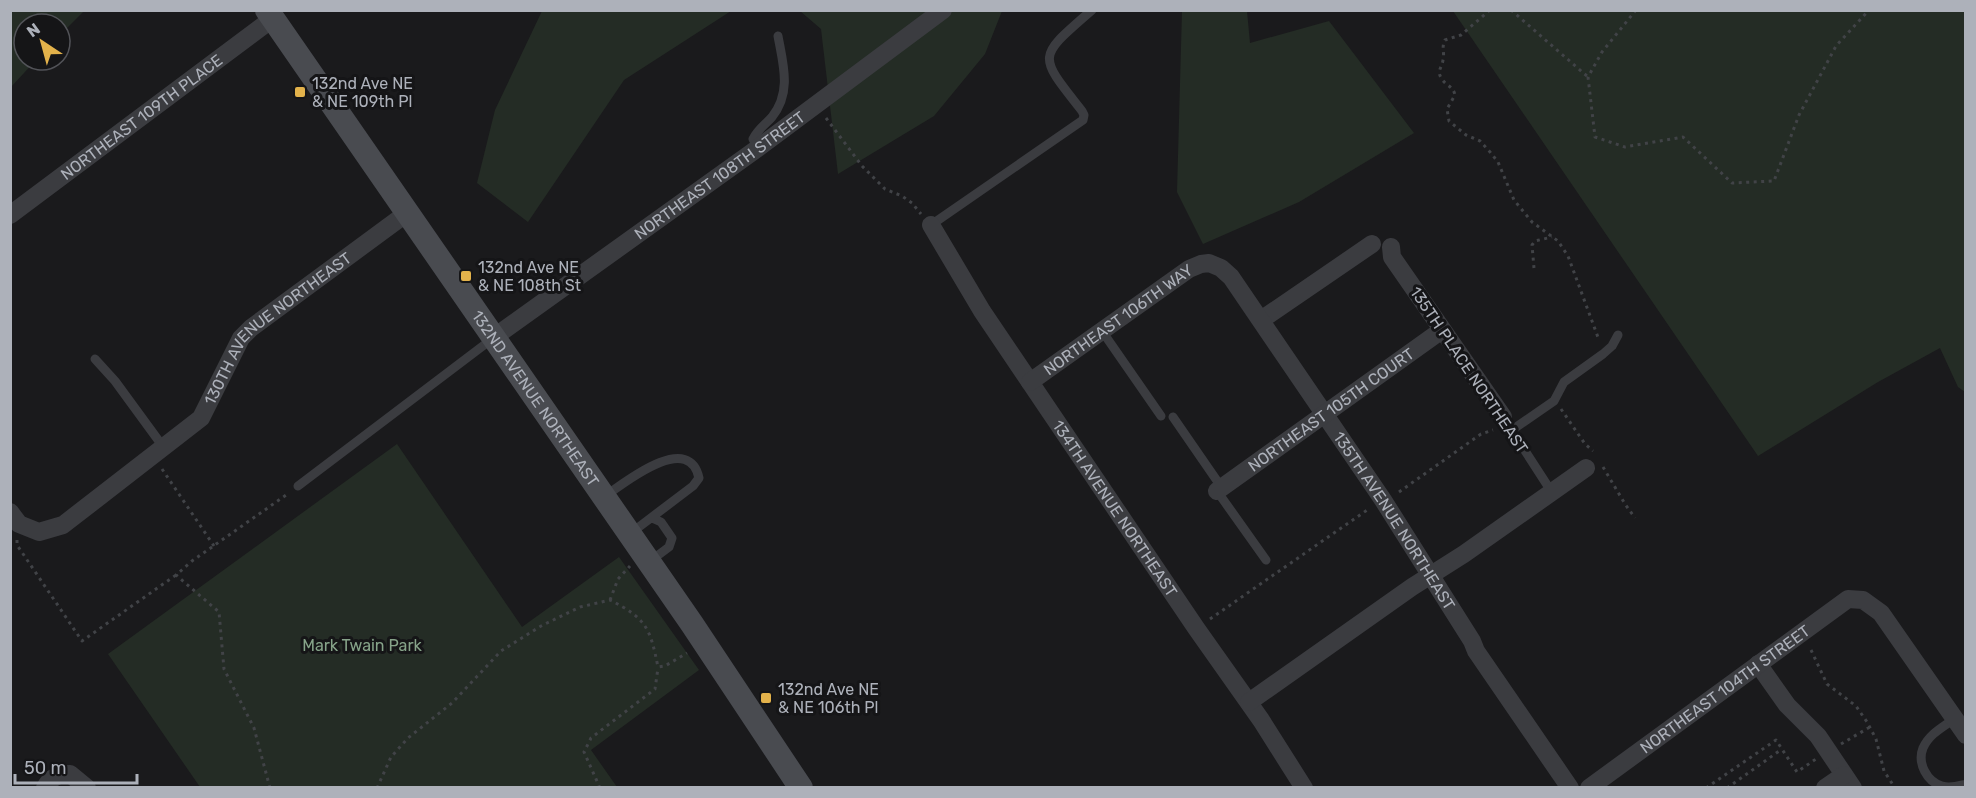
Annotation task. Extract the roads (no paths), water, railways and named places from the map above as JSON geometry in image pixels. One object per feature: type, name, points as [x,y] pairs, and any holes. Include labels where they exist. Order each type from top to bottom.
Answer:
[{"type":"street","name":"NORTHEAST 108TH STREET","points":[[493,338],[758,148],[943,10]]},
{"type":"street","name":"132ND AVENUE NORTHEAST","points":[[269,15],[604,497],[801,788]]},
{"type":"street","name":"NORTHEAST 109TH PLACE","points":[[10,214],[269,15]]},
{"type":"street","name":"130TH AVENUE NORTHEAST","points":[[10,512],[19,524],[39,532],[63,525],[201,418],[241,338],[251,328],[407,213]]},
{"type":"street","name":"134TH AVENUE NORTHEAST","points":[[931,225],[982,311],[1190,619],[1249,702],[1304,788]]},
{"type":"street","points":[[1261,320],[1372,244]]},
{"type":"street","name":"135TH PLACE NORTHEAST","points":[[1390,247],[1392,257],[1508,424]]},
{"type":"street","name":"NORTHEAST 106TH WAY","points":[[1030,382],[1189,269],[1201,264],[1209,264]]},
{"type":"street","name":"135TH AVENUE NORTHEAST","points":[[1209,264],[1221,268],[1231,277],[1261,320],[1431,575],[1476,651],[1570,788]]},
{"type":"street","name":"NORTHEAST 105TH COURT","points":[[1220,489],[1442,330]]},
{"type":"street","points":[[1249,702],[1586,468]]},
{"type":"street","name":"NORTHEAST 104TH STREET","points":[[1589,788],[1848,599],[1863,600],[1881,613],[1954,719]]},
{"type":"street","points":[[1758,664],[1787,705],[1818,736],[1848,781],[1826,788]]},
{"type":"street","points":[[1954,719],[1965,735]]},
{"type":"street","points":[[45,788],[48,781],[59,774],[70,774],[87,788]]},
{"type":"lane","points":[[931,225],[1083,120],[1083,111],[1060,83],[1049,65],[1048,57],[1053,46],[1092,10]]},
{"type":"lane","points":[[758,148],[753,139],[757,131],[771,118],[783,100],[785,80],[778,36]]},
{"type":"lane","points":[[1102,331],[1161,416]]},
{"type":"lane","points":[[1508,424],[1554,401],[1564,382],[1603,354],[1612,346],[1618,335]]},
{"type":"lane","points":[[298,486],[493,338]]},
{"type":"lane","points":[[95,359],[115,381],[164,448]]},
{"type":"lane","points":[[1173,417],[1266,560]]},
{"type":"lane","name":"135TH PLACE NORTHEAST","points":[[1508,424],[1551,491]]},
{"type":"lane","points":[[604,497],[631,478],[661,462],[678,458],[689,460],[697,467],[699,477],[693,486],[629,534]]},
{"type":"lane","points":[[647,560],[669,547],[672,538],[661,522],[652,518]]},
{"type":"lane","points":[[1954,719],[1929,738],[1924,746],[1922,762],[1926,774],[1936,784],[1948,787],[1965,783]]},
{"type":"place","name":"132nd Ave NE & NE 109th Pl","points":[[300,92]]},
{"type":"place","name":"132nd Ave NE & NE 108th St","points":[[466,276]]},
{"type":"place","name":"132nd Ave NE & NE 106th Pl","points":[[766,698]]},
{"type":"park label","name":"Mark Twain Park","points":[[362,645]]}]
